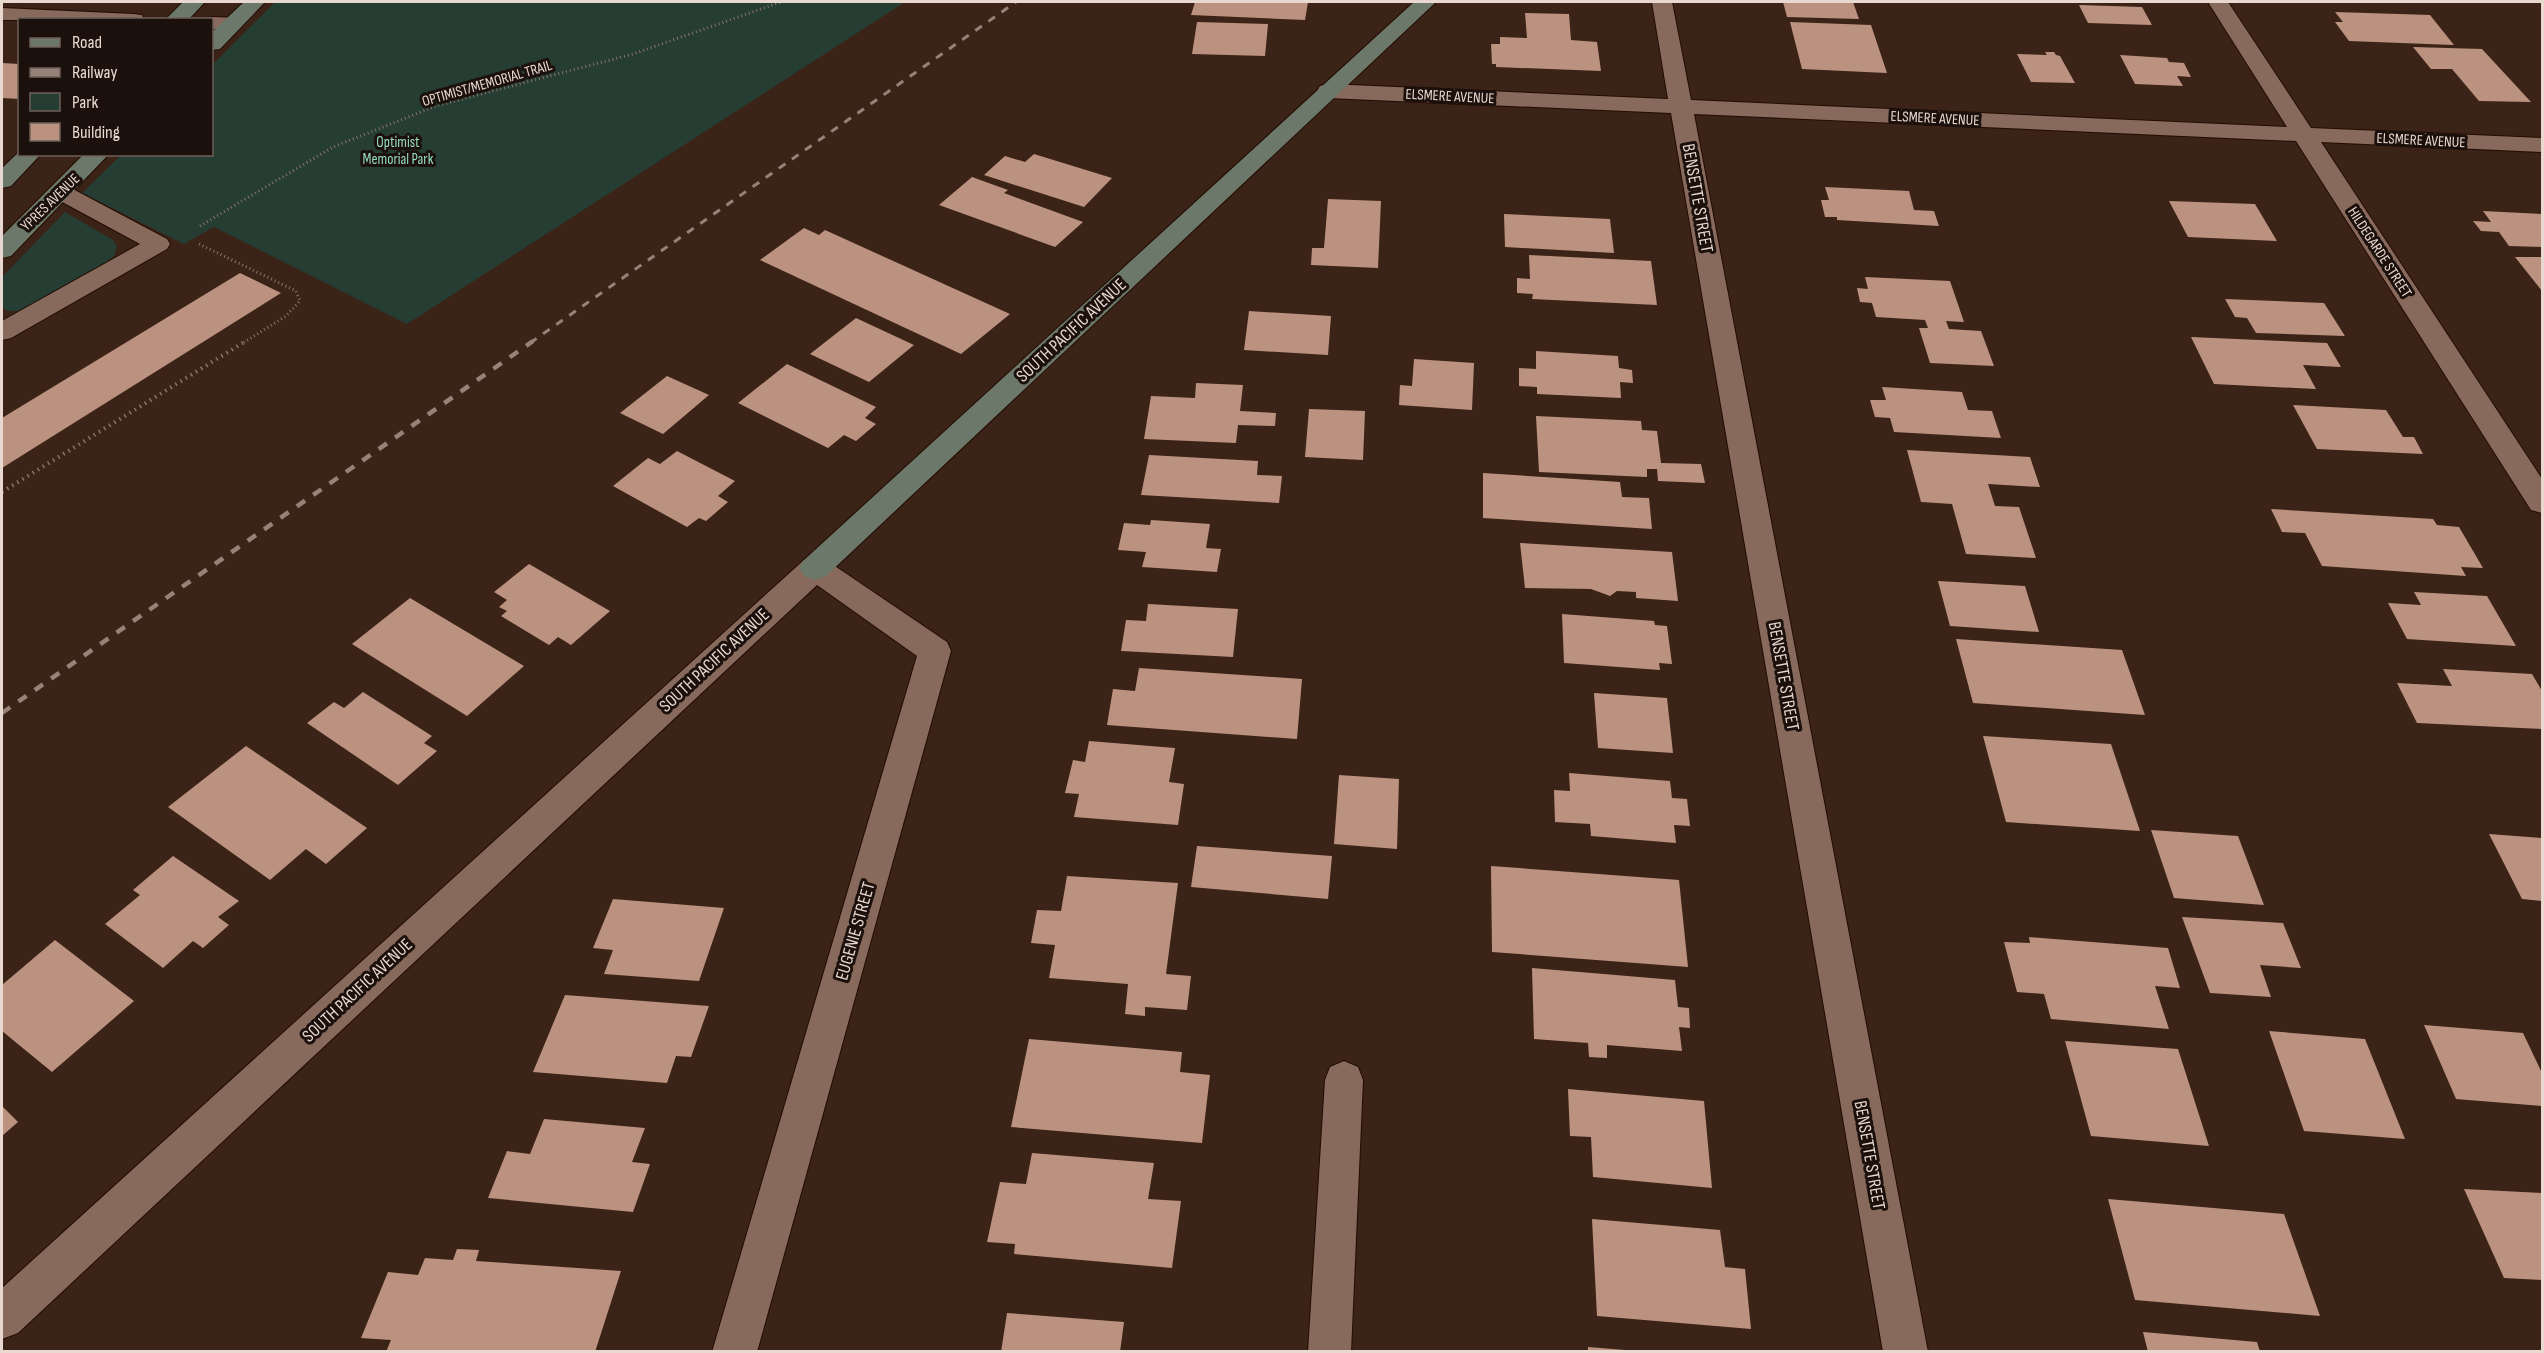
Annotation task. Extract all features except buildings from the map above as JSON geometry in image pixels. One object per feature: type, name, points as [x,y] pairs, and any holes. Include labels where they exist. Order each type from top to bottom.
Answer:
[{"type":"street","points":[[178,18],[195,2]]},
{"type":"street","points":[[213,42],[222,23],[255,2]]},
{"type":"street","name":"SOUTH PACIFIC AVENUE","points":[[2,1317],[1426,2]]},
{"type":"street","name":"BENSETTE STREET","points":[[1662,2],[1906,1352]]},
{"type":"street","name":"HILDEGARDE STREET","points":[[2218,2],[2542,502]]},
{"type":"street","points":[[2,14],[90,18]]},
{"type":"street","name":"ELSMERE AVENUE","points":[[1328,91],[2542,146]]},
{"type":"street","points":[[2,182],[28,156]]},
{"type":"street","name":"YPRES AVENUE","points":[[2,250],[96,156]]},
{"type":"street","name":"EUGENIE STREET","points":[[734,1352],[935,651],[815,568]]},
{"type":"lane","points":[[2,332],[158,244],[61,192]]},
{"type":"lane","points":[[1329,1352],[1344,1080]]},
{"type":"path","name":"OPTIMIST/MEMORIAL TRAIL","points":[[192,230],[333,147],[436,106],[633,54],[781,2]]},
{"type":"path","points":[[2,492],[286,315],[300,302],[296,291],[192,241]]},
{"type":"green space","name":"Optimist Memorial Park","points":[[275,2],[905,2],[407,324],[214,227],[184,244],[82,193],[120,156],[213,156],[213,64]]},
{"type":"green space","points":[[65,212],[113,240],[117,246],[114,256],[22,311],[7,311],[2,306],[2,277]]},
{"type":"railway","points":[[530,343],[1016,2]]},
{"type":"railway","points":[[2,713],[533,341]]}]
